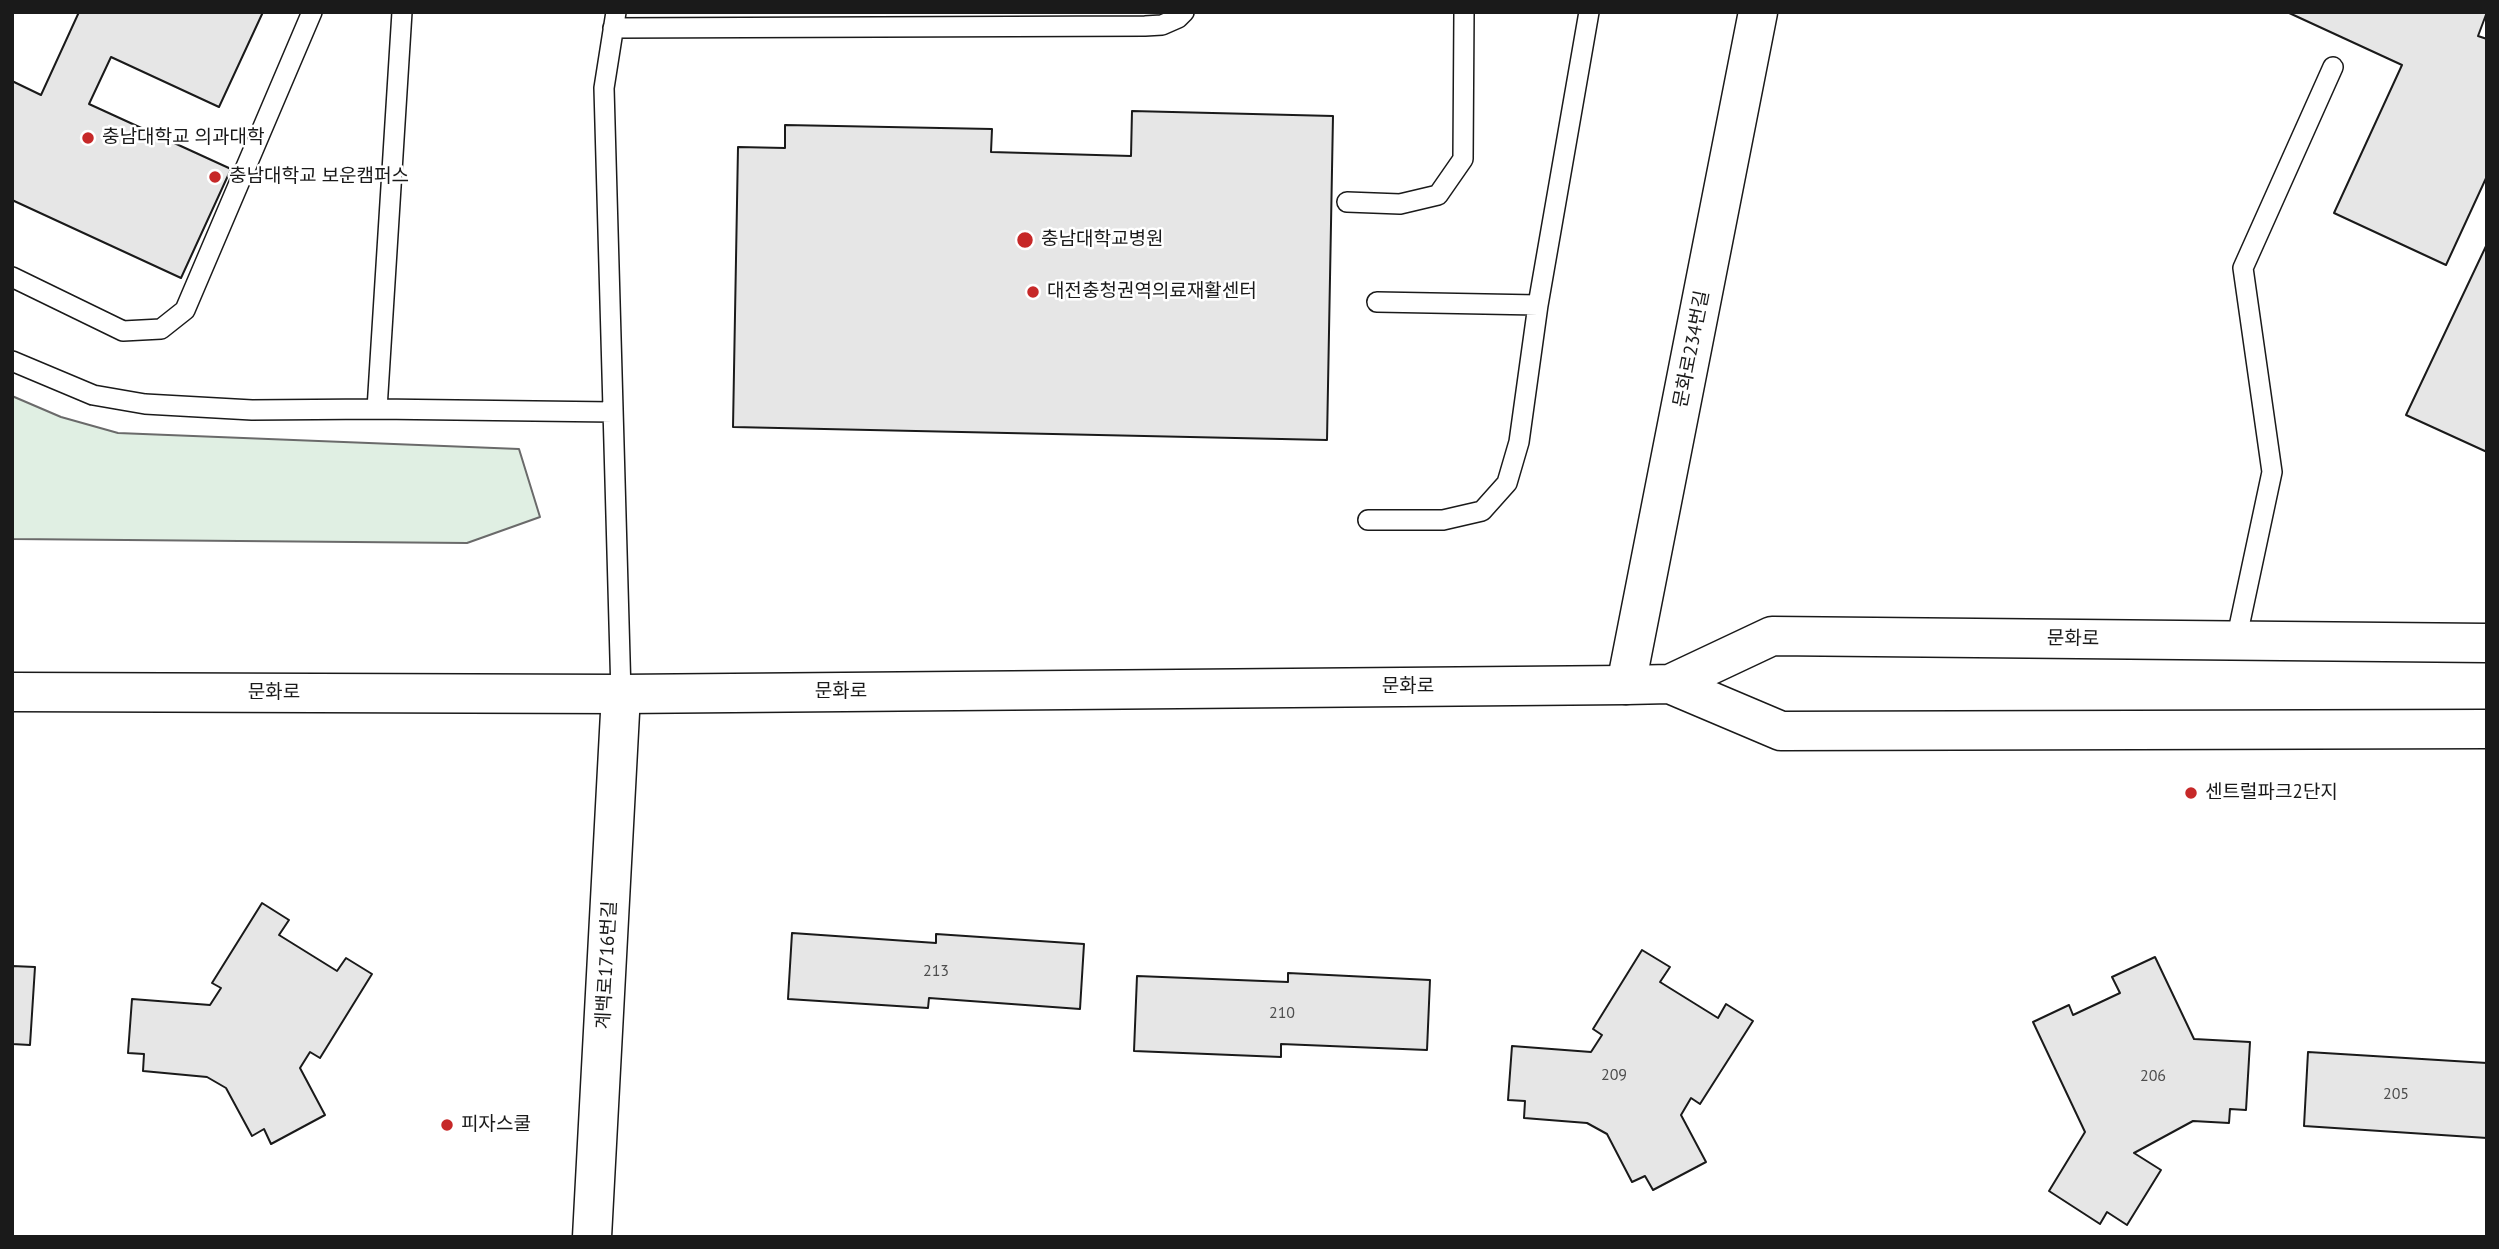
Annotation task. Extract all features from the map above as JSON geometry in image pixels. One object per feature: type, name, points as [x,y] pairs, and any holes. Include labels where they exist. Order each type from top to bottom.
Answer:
[{"type":"main road","name":"문화로234번길","points":[[1626,685],[1758,12]]},
{"type":"main road","name":"문화로","points":[[12,692],[621,694],[1626,685],[1670,684],[1772,636],[2487,643]]},
{"type":"main road","name":"문화로","points":[[1670,684],[1781,731],[2487,729]]},
{"type":"main road","name":"계백로1716번길","points":[[592,1237],[621,694]]},
{"type":"lane","points":[[12,277],[123,331],[161,329],[185,310],[312,12]]},
{"type":"lane","points":[[377,409],[402,12]]},
{"type":"lane","points":[[926,12],[938,20],[956,26]]},
{"type":"lane","points":[[621,694],[604,88],[615,20],[956,26],[1145,26],[1162,25],[1178,18],[1184,12]]},
{"type":"lane","points":[[1347,202],[1401,204],[1438,195],[1463,159],[1464,12]]},
{"type":"lane","points":[[1368,520],[1443,520],[1482,511],[1507,483],[1519,442],[1538,305],[1589,12]]},
{"type":"lane","points":[[2236,641],[2272,472],[2243,268],[2333,67]]},
{"type":"lane","points":[[1377,302],[1538,305]]},
{"type":"lane","points":[[12,361],[93,395],[145,404],[252,410],[613,412]]},
{"type":"green space","points":[[12,396],[61,417],[118,433],[519,449],[540,517],[467,543],[12,539]]},
{"type":"building","name":"충남대학교 의과대학","points":[[79,12],[263,12],[219,107],[111,57],[89,104],[231,169],[181,278],[12,200],[12,81],[41,95]]},
{"type":"building","points":[[2287,12],[2487,12],[2478,36],[2487,39],[2487,176],[2446,265],[2334,213],[2402,65]]},
{"type":"building","name":"대전충청권역의료재활센터","points":[[1132,111],[1333,116],[1327,440],[733,427],[738,147],[785,148],[785,125],[992,129],[991,152],[1131,156]]},
{"type":"building","points":[[2487,244],[2487,452],[2406,415]]},
{"type":"building","points":[[262,903],[289,920],[279,935],[337,971],[346,958],[372,974],[320,1058],[310,1052],[300,1068],[325,1115],[271,1144],[264,1129],[252,1136],[226,1088],[207,1077],[143,1071],[144,1054],[128,1053],[132,999],[210,1005],[221,988],[212,983]]},
{"type":"building","points":[[792,933],[936,943],[936,934],[1084,944],[1080,1009],[929,998],[928,1008],[788,999]]},
{"type":"building","points":[[1642,950],[1670,967],[1660,982],[1718,1018],[1726,1004],[1753,1021],[1700,1104],[1691,1098],[1681,1115],[1706,1162],[1653,1190],[1645,1176],[1632,1182],[1607,1134],[1587,1123],[1524,1118],[1525,1101],[1508,1100],[1512,1046],[1591,1052],[1602,1035],[1593,1029]]},
{"type":"building","points":[[2155,957],[2194,1039],[2250,1042],[2246,1110],[2230,1109],[2229,1123],[2193,1121],[2134,1153],[2161,1170],[2127,1225],[2107,1212],[2100,1224],[2049,1191],[2085,1132],[2033,1022],[2069,1005],[2073,1015],[2120,993],[2112,977]]},
{"type":"building","points":[[12,966],[35,967],[30,1045],[12,1044]]},
{"type":"building","points":[[1288,973],[1430,980],[1427,1050],[1281,1044],[1281,1057],[1134,1051],[1137,976],[1288,982]]},
{"type":"building","points":[[2308,1052],[2487,1063],[2487,1138],[2304,1126]]},
{"type":"place","name":"충남대학교 의과대학","points":[[88,138]]},
{"type":"place","name":"충남대학교 보운캠퍼스","points":[[215,177]]},
{"type":"place","name":"충남대학교병원","points":[[1025,240]]},
{"type":"place","name":"대전충청권역의료재활센터","points":[[1033,292]]},
{"type":"place","name":"센트럴파크2단지","points":[[2191,793]]},
{"type":"place","name":"피자스쿨","points":[[447,1125]]}]
